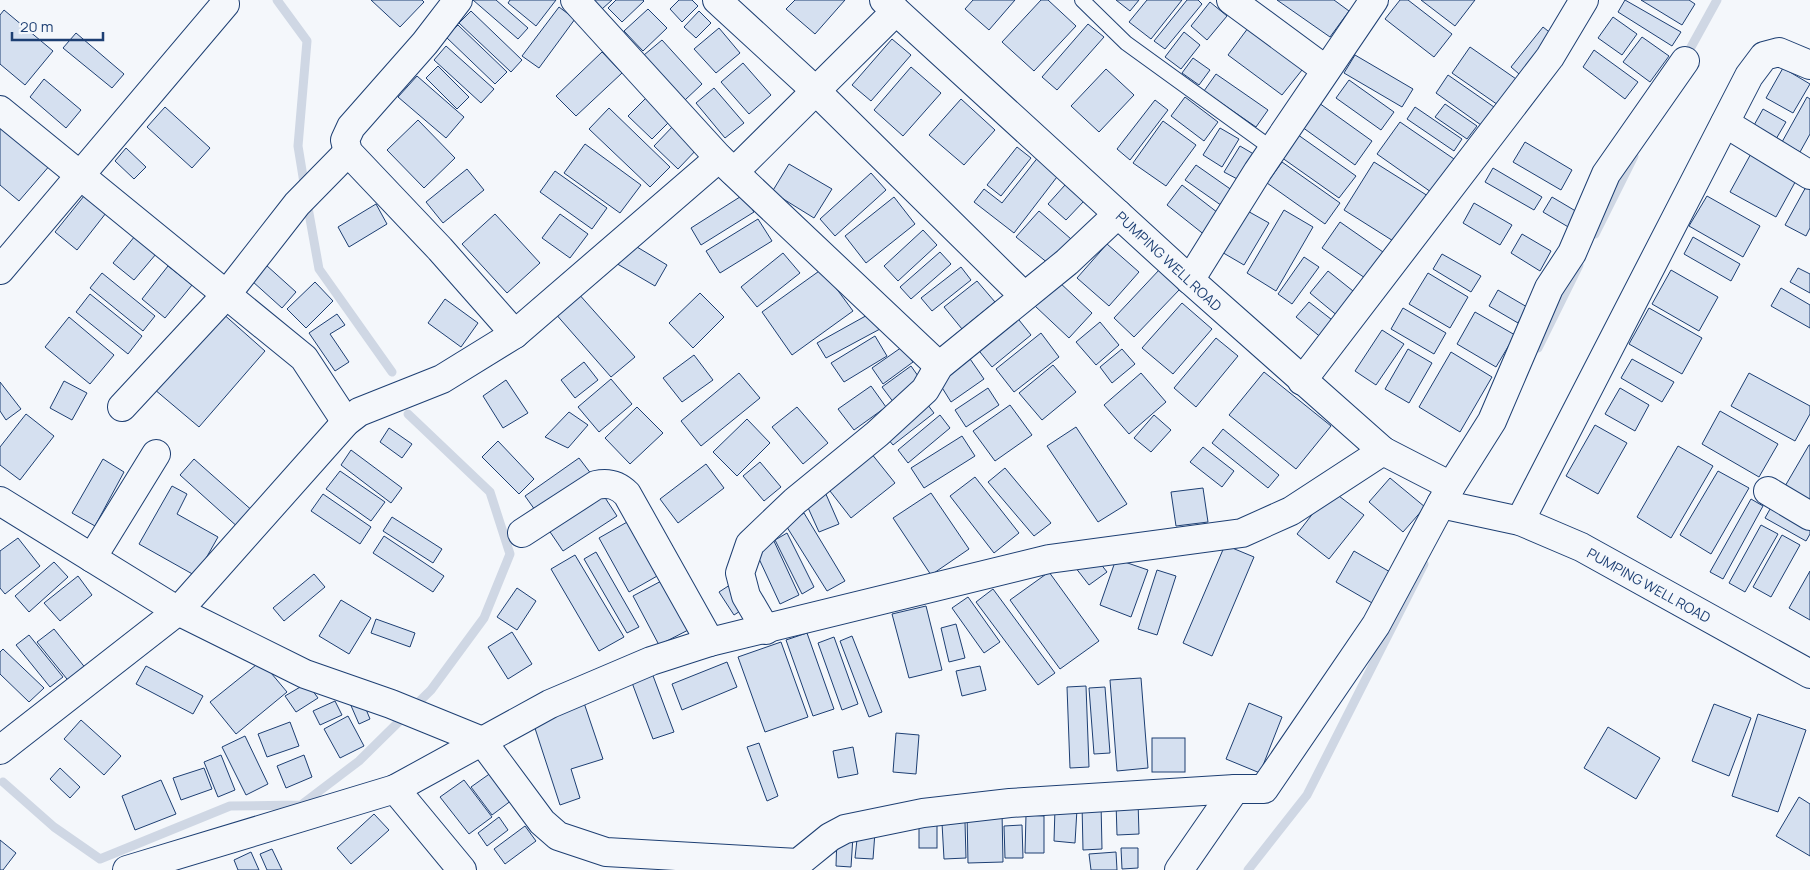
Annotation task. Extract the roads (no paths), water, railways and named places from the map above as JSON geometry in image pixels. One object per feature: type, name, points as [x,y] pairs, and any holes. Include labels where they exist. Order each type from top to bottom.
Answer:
[{"type":"street","points":[[458,0],[425,43],[351,127],[345,140],[348,152],[440,249],[515,334]]},
{"type":"street","points":[[575,0],[727,165],[939,366]]},
{"type":"street","points":[[716,0],[816,91],[1023,295]]},
{"type":"street","points":[[1231,0],[1326,70]]},
{"type":"street","points":[[1190,280],[1258,172],[1374,0]]},
{"type":"street","points":[[1302,380],[1550,57],[1584,0]]},
{"type":"street","points":[[0,270],[80,178],[225,4]]},
{"type":"street","points":[[1,749],[178,611],[346,422],[359,412],[442,379],[515,334],[727,165],[816,91],[890,6]]},
{"type":"street","name":"PUMPING WELL ROAD","points":[[890,6],[1077,179],[1302,380],[1383,451],[1446,498],[1481,511],[1520,521],[1581,547],[1810,674]]},
{"type":"street","points":[[1520,521],[1749,76],[1764,56],[1779,52],[1810,66]]},
{"type":"street","points":[[0,501],[178,611],[305,674],[391,704],[482,741],[542,822],[558,836],[580,845],[606,852],[796,868],[830,837],[845,829],[923,813],[1010,803],[1235,789],[1264,789],[1376,625],[1446,498],[1492,421],[1549,288],[1572,253],[1606,174],[1684,61]]},
{"type":"street","points":[[0,110],[80,178],[304,358],[346,422]]},
{"type":"street","points":[[1725,123],[1810,175]]},
{"type":"street","points":[[122,407],[226,295],[297,204],[348,152]]},
{"type":"street","points":[[766,630],[746,596],[740,573],[750,544],[795,501],[876,434],[925,390],[939,366],[1023,295],[1067,262],[1118,214]]},
{"type":"street","points":[[127,870],[394,789],[550,704],[651,660],[710,642],[766,630],[1049,559],[1242,532],[1291,511],[1383,451]]},
{"type":"street","points":[[92,558],[156,454]]},
{"type":"street","points":[[522,533],[596,485],[604,483],[621,488],[627,494],[710,642]]},
{"type":"street","points":[[1768,491],[1810,516]]},
{"type":"street","points":[[394,789],[462,870]]},
{"type":"street","points":[[1179,870],[1235,789]]},
{"type":"lane","points":[[1082,0],[1126,43],[1274,150]]},
{"type":"waterway","points":[[277,0],[307,41],[298,146],[305,189]]},
{"type":"waterway","points":[[1685,58],[1717,0]]},
{"type":"waterway","points":[[1595,234],[1634,156]]},
{"type":"waterway","points":[[307,202],[319,269],[392,372]]},
{"type":"waterway","points":[[1538,348],[1579,265]]},
{"type":"waterway","points":[[3,782],[54,827],[100,859],[230,806],[301,805],[359,761],[431,690],[484,618],[510,554],[490,492],[408,414]]},
{"type":"waterway","points":[[1248,870],[1307,795],[1424,564]]}]
